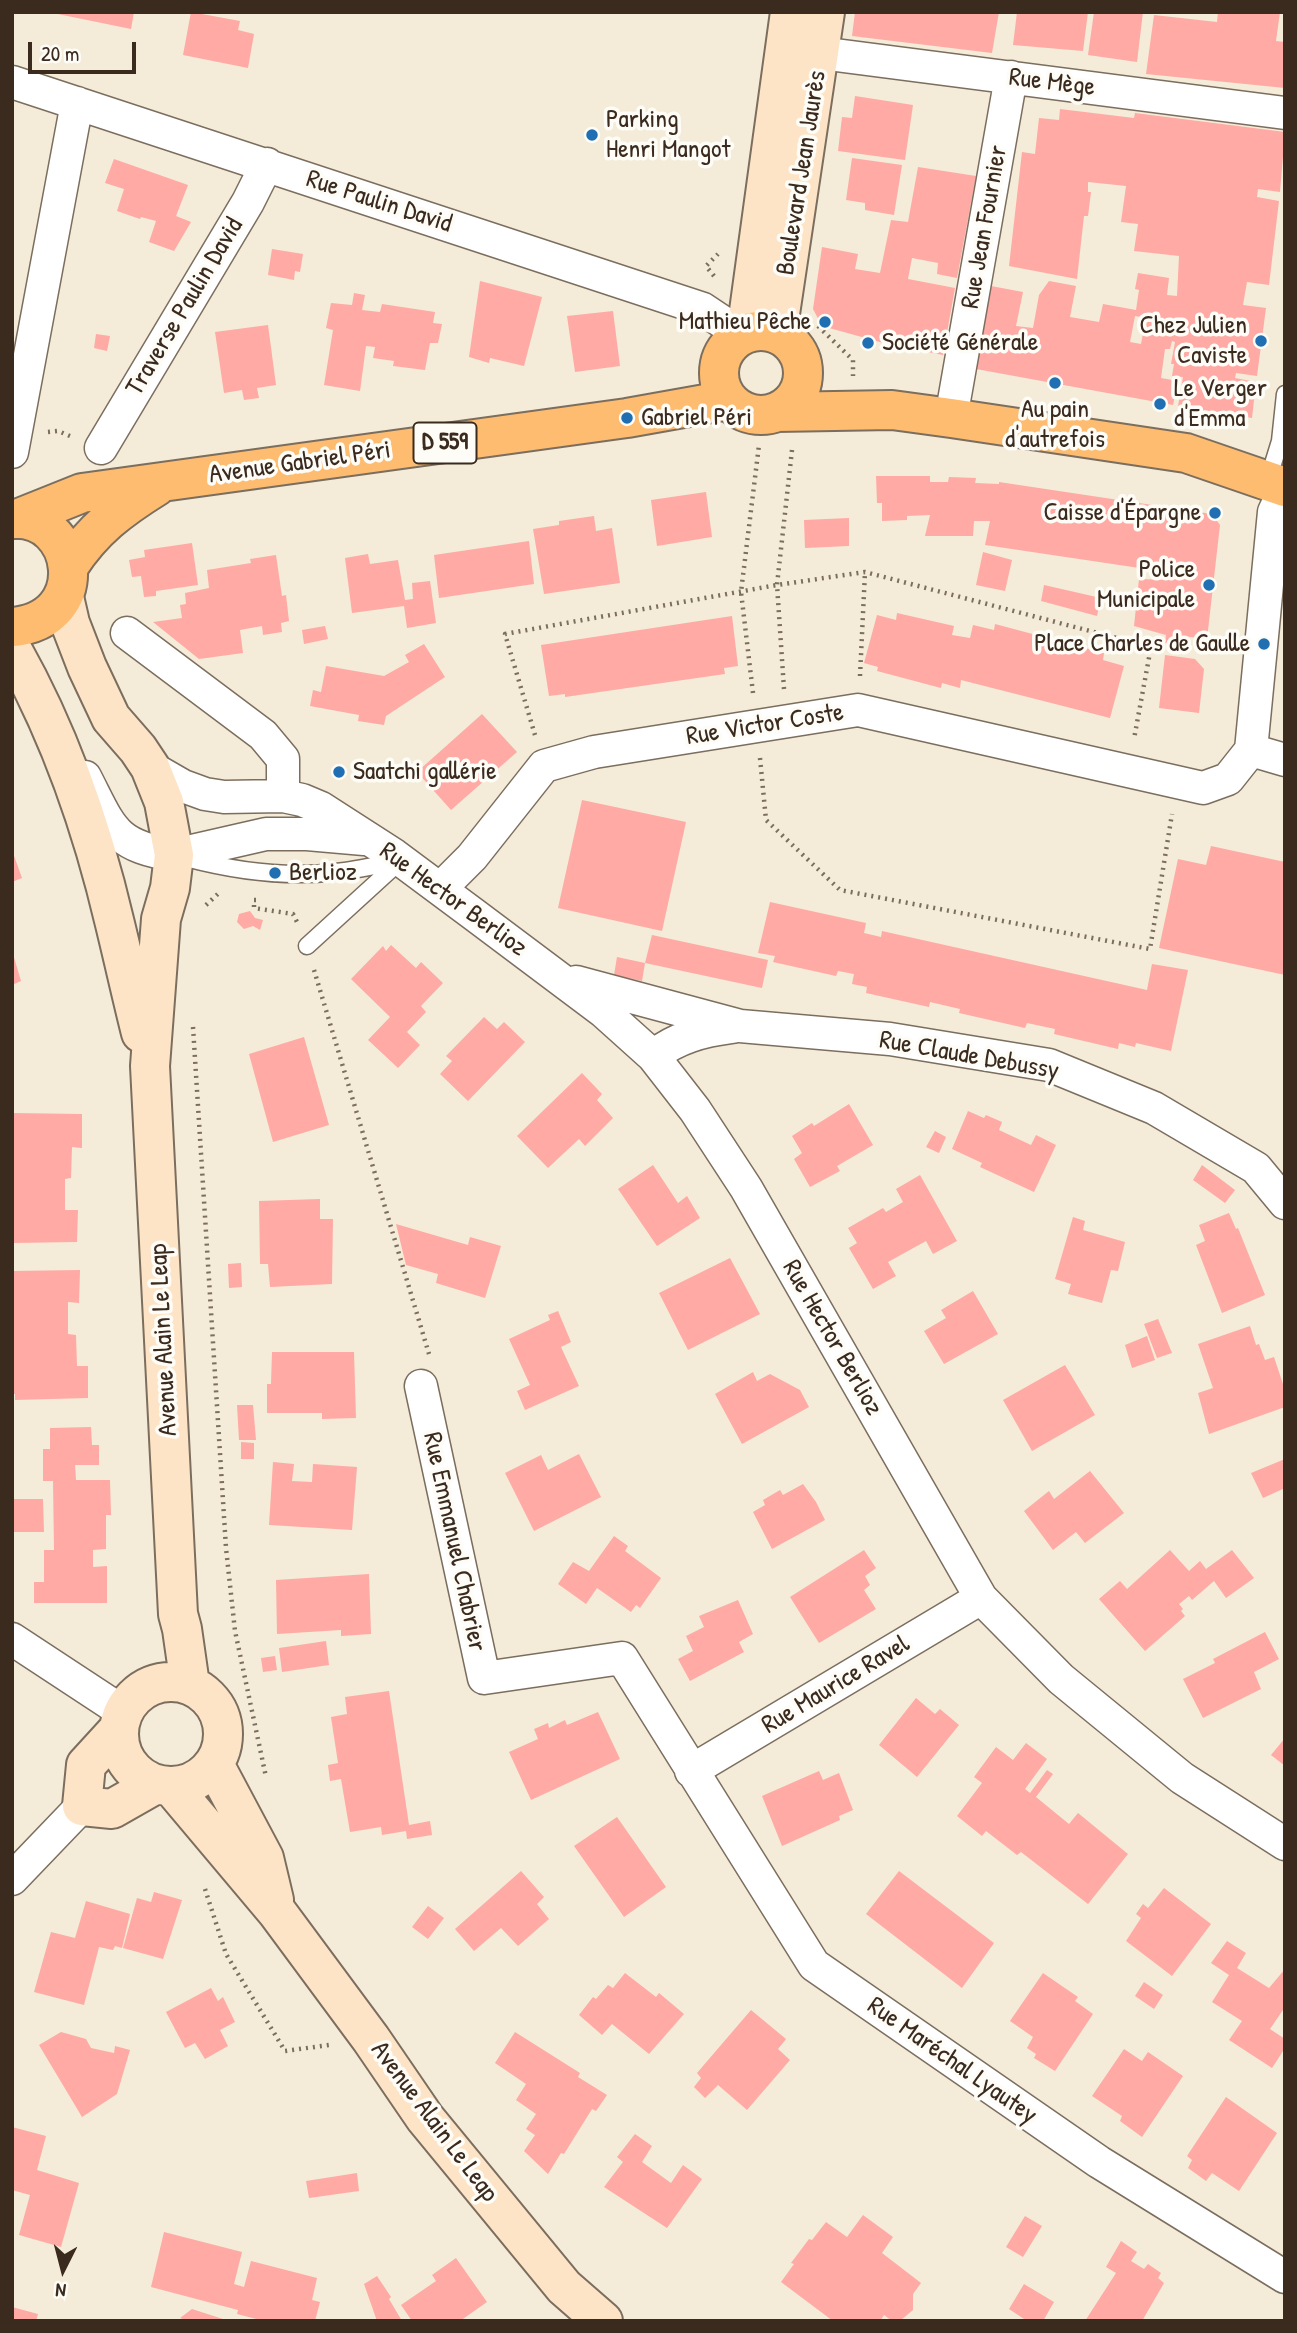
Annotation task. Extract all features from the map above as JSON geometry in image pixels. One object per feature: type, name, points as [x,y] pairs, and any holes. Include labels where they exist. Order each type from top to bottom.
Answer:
[{"type":"main road","points":[[765,339],[804,368],[803,382],[789,405],[785,428]]},
{"type":"main road","points":[[892,410],[785,428],[764,415],[750,414],[738,409],[728,400],[718,373],[720,359],[727,347],[765,339],[824,380],[852,395],[892,410],[1186,453],[1279,485]]},
{"type":"main road","name":"Avenue Gabriel Péri","points":[[15,519],[82,493],[627,418],[728,400]]},
{"type":"main road","name":"Avenue Gabriel Péri","points":[[12,626],[42,620],[54,610],[85,542],[126,506],[162,483]]},
{"type":"main road","points":[[15,519],[36,523],[52,533],[63,548],[66,582]]},
{"type":"street","name":"Boulevard Jean Jaurès","points":[[765,339],[790,12]]},
{"type":"street","name":"Boulevard Jean Jaurès","points":[[765,339],[820,54],[825,12]]},
{"type":"street","name":"Rue Mège","points":[[820,54],[1285,113]]},
{"type":"street","name":"Rue Jean Fournier","points":[[951,418],[1011,77]]},
{"type":"street","name":"Rue Paulin David","points":[[12,82],[703,309],[727,325],[765,339]]},
{"type":"street","points":[[12,453],[77,103]]},
{"type":"street","name":"Traverse Paulin David","points":[[101,448],[248,202],[267,164]]},
{"type":"street","points":[[1279,485],[1273,512],[1251,750],[1285,760]]},
{"type":"street","name":"Avenue Alain Le Leap","points":[[66,582],[70,623],[87,667],[111,718],[150,767],[164,802],[174,855],[170,888],[161,919],[150,1066],[178,1614],[190,1685]]},
{"type":"street","points":[[127,633],[264,735],[283,759],[283,796]]},
{"type":"street","name":"Avenue Alain Le Leap","points":[[12,649],[54,738],[89,828],[150,1066]]},
{"type":"street","name":"Rue Victor Coste","points":[[544,766],[594,752],[858,710],[1203,788],[1228,779],[1251,750]]},
{"type":"street","name":"Rue Hector Berlioz","points":[[54,738],[84,775],[111,827],[133,845],[174,855],[266,834],[369,839]]},
{"type":"street","points":[[440,889],[472,857],[544,766]]},
{"type":"street","name":"Rue Hector Berlioz","points":[[150,767],[183,786],[205,794],[224,797],[283,796],[321,808],[440,889],[604,1012],[653,1056],[695,1110],[746,1188],[981,1598],[1061,1679],[1182,1778],[1285,1844]]},
{"type":"street","name":"Rue Claude Debussy","points":[[556,976],[740,1026],[890,1039],[1049,1065],[1154,1108],[1256,1168],[1285,1203]]},
{"type":"street","name":"Rue Claude Debussy","points":[[653,1056],[674,1041],[703,1031],[740,1026]]},
{"type":"street","name":"Rue Emmanuel Chabrier","points":[[421,1385],[484,1678],[622,1658],[691,1771]]},
{"type":"street","name":"Rue Maurice Ravel","points":[[691,1771],[981,1598]]},
{"type":"street","name":"Avenue Alain Le Leap","points":[[152,1685],[166,1637],[178,1614]]},
{"type":"street","points":[[12,1639],[120,1721]]},
{"type":"street","points":[[12,1879],[82,1806],[86,1765],[120,1721],[131,1699],[140,1691],[164,1682],[190,1685],[204,1692],[221,1719],[223,1734],[221,1750],[214,1764],[202,1776],[187,1784],[163,1785],[112,1809],[82,1806]]},
{"type":"street","points":[[120,1721],[120,1748],[128,1764],[140,1776],[163,1785]]},
{"type":"street","name":"Avenue Alain Le Leap","points":[[214,1764],[264,1858],[277,1912]]},
{"type":"street","name":"Rue Maréchal Lyautey","points":[[691,1771],[814,1965],[1099,2162],[1285,2277]]},
{"type":"street","name":"Avenue Alain Le Leap","points":[[163,1785],[277,1912],[434,2129],[564,2287],[603,2321]]},
{"type":"lane","points":[[1279,485],[1285,394]]},
{"type":"lane","points":[[174,855],[227,869],[300,874],[336,872],[401,861]]},
{"type":"lane","points":[[307,946],[401,861]]},
{"type":"path","points":[[785,428],[766,820],[840,890],[1150,949],[1177,782]]},
{"type":"path","points":[[759,445],[741,592],[772,724]]},
{"type":"path","points":[[858,710],[865,572]]},
{"type":"path","points":[[544,766],[505,634],[777,585],[865,572],[1151,647],[1129,771]]},
{"type":"path","points":[[293,914],[307,946],[433,1367],[421,1385]]},
{"type":"path","points":[[193,1020],[226,1548],[235,1631],[269,1788]]},
{"type":"path","points":[[203,1881],[226,1954],[285,2051],[371,2039]]},
{"type":"building","points":[[48,12],[134,12],[131,29]]},
{"type":"building","points":[[191,12],[240,21],[238,30],[254,34],[248,68],[183,55]]},
{"type":"building","points":[[855,12],[999,12],[992,53],[852,36]]},
{"type":"building","points":[[1017,12],[1088,12],[1083,51],[1013,45]]},
{"type":"building","points":[[1094,12],[1143,12],[1137,62],[1088,55]]},
{"type":"building","points":[[1218,12],[1280,12],[1276,41],[1285,42],[1285,88],[1146,74],[1154,15],[1217,22]]},
{"type":"building","points":[[855,96],[913,105],[905,160],[838,151],[842,117],[852,118]]},
{"type":"building","points":[[1060,109],[1134,118],[1135,113],[1285,132],[1280,192],[1258,189],[1257,197],[1279,201],[1269,285],[1247,282],[1243,305],[1266,308],[1257,376],[1236,373],[1235,378],[1256,382],[1252,418],[1178,406],[1183,377],[1172,376],[1175,342],[1172,341],[1170,349],[1165,349],[1161,378],[1178,381],[1173,405],[976,369],[991,286],[1023,292],[1016,326],[1033,328],[1039,295],[1049,281],[1076,286],[1070,317],[1099,322],[1103,304],[1136,310],[1139,290],[1135,289],[1138,273],[1169,278],[1167,295],[1177,296],[1179,256],[1134,251],[1138,224],[1121,222],[1126,186],[1088,182],[1088,192],[1091,192],[1088,216],[1084,216],[1077,279],[1009,266],[1022,152],[1035,154],[1039,118],[1059,120]],"holes":[[[1135,316],[1146,318],[1141,344],[1130,342]]]},
{"type":"building","points":[[852,158],[902,165],[894,215],[865,210],[865,203],[846,200]]},
{"type":"building","points":[[114,159],[188,185],[176,216],[191,222],[174,251],[149,242],[156,221],[117,211],[124,189],[105,183]]},
{"type":"building","points":[[918,167],[976,176],[957,278],[937,274],[938,263],[912,258],[908,279],[955,288],[943,355],[887,344],[822,326],[813,309],[822,247],[858,254],[855,269],[880,273],[891,220],[908,222]]},
{"type":"building","points":[[272,249],[303,254],[300,272],[295,271],[294,280],[268,275]]},
{"type":"building","points":[[480,281],[542,297],[524,366],[490,358],[489,363],[469,357]]},
{"type":"building","points":[[354,293],[365,295],[362,310],[380,312],[382,304],[435,312],[433,323],[442,324],[438,343],[430,343],[425,370],[393,366],[394,361],[373,358],[375,347],[366,346],[360,391],[324,385],[333,330],[326,328],[331,303],[352,305]]},
{"type":"building","points":[[613,311],[620,366],[575,372],[567,316]]},
{"type":"building","points":[[268,325],[276,385],[257,388],[259,398],[244,400],[242,390],[224,393],[215,332]]},
{"type":"building","points":[[96,334],[110,336],[107,351],[94,348]]},
{"type":"building","points":[[876,476],[930,476],[930,482],[948,482],[949,477],[976,478],[975,483],[999,482],[1212,514],[1220,525],[1207,639],[1183,636],[1182,644],[1165,643],[1166,635],[1134,626],[1139,579],[1172,580],[1173,573],[985,545],[990,521],[974,521],[973,536],[925,536],[930,515],[907,516],[907,520],[882,521],[882,503],[877,503]]},
{"type":"building","points":[[706,492],[712,537],[657,546],[651,500]]},
{"type":"building","points":[[594,516],[596,531],[612,528],[620,583],[544,594],[533,529],[559,525],[559,521]]},
{"type":"building","points":[[849,518],[849,546],[805,548],[804,520]]},
{"type":"building","points":[[529,541],[534,584],[439,598],[434,555]]},
{"type":"building","points":[[192,543],[198,585],[156,591],[156,596],[144,597],[141,576],[132,577],[129,560],[145,557],[144,550]]},
{"type":"building","points":[[983,552],[1012,560],[1005,591],[976,585]]},
{"type":"building","points":[[368,554],[370,564],[398,560],[405,600],[413,599],[412,583],[430,581],[436,623],[407,628],[404,606],[352,613],[345,558]]},
{"type":"building","points":[[276,555],[289,621],[281,623],[282,632],[263,635],[262,626],[240,630],[243,653],[199,659],[153,622],[182,618],[180,605],[186,604],[185,593],[209,588],[207,570],[251,563],[250,559]]},
{"type":"building","points":[[1044,585],[1101,598],[1097,616],[1041,601]]},
{"type":"building","points":[[897,613],[954,626],[952,635],[970,638],[973,625],[994,630],[995,624],[1104,653],[1103,660],[1124,666],[1110,718],[961,680],[960,688],[942,683],[941,688],[877,671],[878,667],[864,663],[877,615],[896,620]]},
{"type":"building","points":[[732,616],[738,666],[724,668],[725,674],[565,697],[565,694],[549,696],[541,645]]},
{"type":"building","points":[[325,626],[328,639],[304,644],[302,630]]},
{"type":"building","points":[[424,644],[445,677],[386,716],[384,725],[358,721],[359,715],[310,706],[313,690],[321,692],[326,666],[384,676],[409,662],[405,655]]},
{"type":"building","points":[[1165,655],[1195,659],[1204,669],[1199,713],[1159,708]]},
{"type":"building","points":[[482,714],[517,752],[451,810],[417,772]]},
{"type":"building","points":[[582,800],[686,822],[662,931],[558,908]]},
{"type":"building","points":[[1211,846],[1285,862],[1285,975],[1159,948],[1178,859],[1206,865]]},
{"type":"building","points":[[12,850],[22,878],[12,882]]},
{"type":"building","points":[[770,902],[866,923],[864,933],[881,937],[882,931],[1147,990],[1152,964],[1188,970],[1171,1051],[1136,1043],[1135,1047],[1119,1043],[1118,1049],[1054,1034],[1055,1029],[1027,1023],[1025,1028],[959,1013],[960,1009],[930,1002],[929,1007],[866,993],[867,987],[852,984],[854,974],[838,971],[836,976],[773,962],[775,956],[758,953]]},
{"type":"building","points":[[250,911],[255,918],[263,920],[260,930],[253,926],[244,929],[237,922],[239,914]]},
{"type":"building","points":[[652,935],[768,960],[762,988],[645,963]]},
{"type":"building","points":[[391,945],[416,968],[421,962],[443,983],[421,1006],[426,1012],[407,1032],[420,1045],[398,1068],[368,1040],[390,1017],[351,979],[383,946],[386,951]]},
{"type":"building","points":[[12,955],[21,981],[12,985]]},
{"type":"building","points":[[617,957],[645,963],[642,981],[614,975]]},
{"type":"building","points":[[484,1017],[497,1029],[504,1022],[525,1042],[468,1101],[440,1074],[452,1061],[446,1056]]},
{"type":"building","points":[[304,1037],[329,1125],[273,1142],[249,1054]]},
{"type":"building","points":[[582,1073],[602,1094],[597,1100],[613,1118],[585,1146],[579,1139],[548,1168],[517,1136]]},
{"type":"building","points":[[849,1104],[873,1145],[837,1166],[840,1171],[810,1187],[794,1159],[802,1153],[792,1136]]},
{"type":"building","points":[[968,1111],[1002,1122],[999,1130],[1031,1145],[1036,1135],[1056,1145],[1034,1192],[980,1167],[982,1163],[952,1149]]},
{"type":"building","points":[[12,1113],[82,1114],[82,1148],[72,1147],[71,1178],[65,1179],[65,1210],[78,1210],[77,1242],[12,1243]]},
{"type":"building","points":[[935,1131],[946,1137],[939,1153],[926,1147]]},
{"type":"building","points":[[653,1165],[678,1203],[687,1196],[700,1218],[657,1246],[618,1189]]},
{"type":"building","points":[[1202,1165],[1235,1190],[1225,1203],[1193,1180]]},
{"type":"building","points":[[920,1175],[957,1241],[933,1254],[926,1241],[888,1262],[896,1276],[873,1289],[849,1248],[857,1243],[848,1228],[883,1208],[886,1212],[903,1202],[896,1189]]},
{"type":"building","points":[[320,1199],[320,1219],[333,1219],[332,1284],[270,1287],[268,1264],[260,1264],[259,1201]]},
{"type":"building","points":[[1229,1213],[1236,1229],[1238,1228],[1265,1295],[1222,1313],[1196,1245],[1205,1241],[1199,1225]]},
{"type":"building","points":[[1073,1217],[1085,1221],[1083,1230],[1125,1242],[1118,1271],[1111,1270],[1102,1303],[1068,1294],[1071,1284],[1055,1279]]},
{"type":"building","points":[[396,1224],[468,1245],[470,1237],[501,1246],[485,1298],[436,1283],[438,1274],[406,1265]]},
{"type":"building","points":[[730,1258],[760,1314],[688,1350],[659,1293]]},
{"type":"building","points":[[241,1263],[242,1287],[229,1288],[228,1264]]},
{"type":"building","points":[[80,1270],[79,1303],[68,1302],[68,1334],[76,1335],[77,1366],[88,1366],[88,1398],[15,1400],[15,1394],[12,1394],[12,1271]]},
{"type":"building","points":[[973,1291],[998,1334],[944,1364],[924,1331],[946,1318],[941,1310]]},
{"type":"building","points":[[558,1311],[571,1342],[561,1347],[579,1386],[525,1410],[517,1391],[530,1385],[509,1339],[550,1320],[548,1315]]},
{"type":"building","points":[[1158,1319],[1172,1353],[1157,1358],[1144,1324]]},
{"type":"building","points":[[1250,1326],[1256,1345],[1259,1344],[1265,1360],[1274,1357],[1285,1390],[1285,1407],[1209,1434],[1198,1393],[1213,1388],[1198,1344]]},
{"type":"building","points":[[1147,1336],[1155,1360],[1132,1368],[1125,1345]]},
{"type":"building","points":[[272,1352],[354,1352],[356,1418],[322,1419],[322,1413],[267,1413],[267,1384],[271,1384]]},
{"type":"building","points":[[1065,1365],[1095,1415],[1032,1451],[1003,1400]]},
{"type":"building","points":[[753,1372],[757,1381],[770,1374],[800,1390],[809,1407],[742,1444],[715,1394]]},
{"type":"building","points":[[237,1405],[253,1405],[256,1440],[239,1440]]},
{"type":"building","points":[[91,1427],[92,1445],[99,1445],[99,1465],[75,1465],[76,1480],[110,1480],[111,1515],[106,1515],[106,1549],[93,1550],[93,1567],[107,1566],[107,1603],[34,1603],[34,1582],[44,1582],[44,1550],[54,1550],[53,1481],[43,1481],[43,1449],[50,1449],[50,1428]]},
{"type":"building","points":[[241,1442],[254,1443],[254,1459],[241,1459]]},
{"type":"building","points":[[579,1454],[601,1497],[534,1531],[505,1473],[541,1455],[548,1470]]},
{"type":"building","points":[[1285,1459],[1285,1488],[1263,1498],[1251,1473]]},
{"type":"building","points":[[273,1462],[294,1464],[292,1481],[312,1482],[313,1464],[357,1467],[352,1530],[269,1525]]},
{"type":"building","points":[[1090,1471],[1124,1513],[1085,1543],[1076,1532],[1053,1550],[1024,1511],[1049,1491],[1054,1499]]},
{"type":"building","points":[[803,1484],[825,1520],[772,1549],[753,1512],[765,1505],[763,1500],[780,1490],[783,1495]]},
{"type":"building","points":[[12,1499],[43,1499],[44,1532],[12,1532]]},
{"type":"building","points":[[614,1536],[628,1546],[625,1551],[661,1578],[640,1608],[636,1605],[631,1612],[597,1588],[586,1604],[558,1584],[573,1562],[589,1571]]},
{"type":"building","points":[[864,1550],[876,1568],[865,1576],[870,1585],[864,1590],[876,1609],[819,1643],[790,1597]]},
{"type":"building","points":[[1170,1550],[1189,1571],[1200,1561],[1206,1569],[1232,1550],[1254,1578],[1226,1598],[1214,1581],[1192,1600],[1189,1596],[1179,1604],[1185,1616],[1145,1651],[1099,1599],[1120,1581],[1127,1589]]},
{"type":"building","points":[[369,1574],[371,1634],[341,1636],[341,1630],[277,1634],[276,1580]]},
{"type":"building","points":[[738,1600],[753,1634],[739,1642],[744,1652],[690,1681],[678,1659],[693,1651],[686,1636],[704,1627],[699,1616]]},
{"type":"building","points":[[1265,1632],[1279,1659],[1254,1672],[1261,1689],[1203,1718],[1183,1679],[1215,1663],[1213,1659]]},
{"type":"building","points":[[326,1641],[329,1665],[282,1672],[279,1648]]},
{"type":"building","points":[[275,1656],[277,1670],[263,1672],[261,1658]]},
{"type":"building","points":[[389,1691],[409,1825],[430,1821],[432,1835],[407,1839],[406,1831],[382,1835],[381,1827],[350,1832],[341,1779],[330,1781],[328,1765],[338,1763],[331,1717],[347,1714],[345,1697]]},
{"type":"building","points":[[916,1698],[935,1714],[940,1709],[959,1725],[917,1777],[879,1745]]},
{"type":"building","points":[[598,1712],[620,1759],[531,1800],[509,1752],[538,1739],[534,1729],[548,1723],[549,1728],[565,1720],[567,1725]]},
{"type":"building","points":[[1285,1738],[1285,1766],[1271,1755]]},
{"type":"building","points":[[1026,1743],[1047,1759],[1025,1789],[1030,1793],[1047,1770],[1053,1774],[1036,1797],[1069,1824],[1078,1813],[1128,1854],[1088,1904],[1021,1852],[1017,1855],[986,1831],[982,1836],[957,1816],[982,1783],[974,1777],[996,1747],[1013,1760]]},
{"type":"building","points":[[819,1771],[823,1780],[839,1773],[853,1810],[839,1816],[840,1820],[782,1846],[762,1796]]},
{"type":"building","points":[[617,1817],[666,1887],[624,1917],[574,1846]]},
{"type":"building","points":[[521,1871],[544,1897],[537,1904],[549,1919],[518,1946],[501,1928],[474,1951],[455,1929]]},
{"type":"building","points":[[899,1871],[994,1943],[962,1988],[866,1914]]},
{"type":"building","points":[[1164,1888],[1211,1924],[1172,1976],[1126,1941],[1141,1918],[1136,1914],[1143,1904],[1148,1908]]},
{"type":"building","points":[[154,1892],[182,1900],[163,1959],[123,1948],[137,1898],[151,1902]]},
{"type":"building","points":[[86,1901],[130,1914],[122,1948],[115,1946],[113,1950],[99,1947],[84,2005],[34,1992],[51,1932],[75,1938]]},
{"type":"building","points":[[428,1906],[444,1918],[428,1939],[412,1927]]},
{"type":"building","points":[[1227,1941],[1246,1953],[1237,1968],[1269,1988],[1285,1969],[1285,2007],[1270,2029],[1285,2039],[1285,2048],[1272,2068],[1229,2040],[1242,2021],[1212,2002],[1229,1975],[1211,1963]]},
{"type":"building","points":[[625,1973],[656,1997],[659,1993],[684,2014],[649,2054],[612,2024],[602,2035],[579,2015],[593,1997],[596,1999],[608,1985],[613,1988]]},
{"type":"building","points":[[1043,1973],[1078,1997],[1075,2001],[1093,2014],[1055,2071],[1034,2058],[1036,2054],[1027,2048],[1033,2037],[1010,2021]]},
{"type":"building","points":[[1144,1982],[1163,1995],[1154,2009],[1135,1996]]},
{"type":"building","points":[[211,1988],[218,2001],[223,1997],[235,2022],[220,2030],[228,2046],[205,2059],[195,2043],[185,2048],[166,2012]]},
{"type":"building","points":[[751,2010],[786,2039],[778,2049],[790,2060],[747,2110],[718,2085],[705,2098],[694,2087],[701,2078],[697,2073]]},
{"type":"building","points":[[61,2032],[86,2039],[91,2048],[114,2053],[115,2046],[130,2050],[117,2094],[82,2117],[39,2045]]},
{"type":"building","points":[[515,2032],[580,2073],[578,2077],[607,2095],[596,2111],[592,2109],[548,2174],[524,2151],[535,2135],[526,2129],[536,2114],[516,2100],[526,2084],[495,2063]]},
{"type":"building","points":[[1124,2049],[1142,2061],[1148,2052],[1183,2076],[1142,2137],[1120,2121],[1122,2116],[1092,2096]]},
{"type":"building","points":[[1226,2097],[1277,2133],[1239,2191],[1212,2173],[1206,2181],[1188,2168],[1192,2160],[1187,2156]]},
{"type":"building","points":[[12,2127],[46,2136],[37,2170],[79,2183],[61,2247],[19,2235],[30,2195],[12,2190]]},
{"type":"building","points":[[635,2134],[652,2146],[642,2162],[671,2183],[683,2165],[702,2179],[667,2228],[604,2187],[623,2162],[617,2157]]},
{"type":"building","points":[[357,2173],[359,2191],[309,2198],[306,2181]]},
{"type":"building","points":[[863,2215],[893,2237],[882,2253],[921,2283],[913,2294],[913,2310],[901,2320],[892,2321],[884,2315],[880,2321],[833,2321],[781,2282],[809,2239],[812,2240],[826,2222],[847,2237]]},
{"type":"building","points":[[1025,2216],[1042,2226],[1023,2257],[1006,2247]]},
{"type":"building","points":[[164,2232],[242,2252],[234,2284],[244,2287],[251,2261],[317,2278],[312,2300],[320,2302],[315,2321],[264,2321],[237,2314],[238,2310],[151,2287]]},
{"type":"building","points":[[1121,2241],[1137,2252],[1131,2261],[1144,2269],[1148,2264],[1161,2273],[1158,2278],[1164,2283],[1142,2321],[1085,2321],[1116,2273],[1106,2267]]},
{"type":"building","points":[[456,2258],[487,2302],[460,2321],[412,2321],[401,2305],[436,2281],[432,2275]]},
{"type":"building","points":[[377,2276],[402,2321],[377,2321],[364,2284]]},
{"type":"building","points":[[1024,2284],[1054,2302],[1043,2321],[1027,2321],[1009,2309]]},
{"type":"building","points":[[12,2307],[38,2314],[36,2321],[12,2321]]},
{"type":"building","points":[[192,2309],[226,2321],[188,2321],[180,2318]]},
{"type":"place","name":"Parking Henri Mangot","points":[[592,135]]},
{"type":"place","name":"Mathieu Pêche","points":[[825,322]]},
{"type":"place","name":"Chez Julien Caviste","points":[[1261,341]]},
{"type":"place","name":"Société Générale","points":[[868,343]]},
{"type":"place","name":"Au pain d'autrefois","points":[[1055,383]]},
{"type":"place","name":"Le Verger d'Emma","points":[[1160,404]]},
{"type":"place","name":"Gabriel Péri","points":[[627,418]]},
{"type":"place","name":"Caisse d'Épargne","points":[[1215,513]]},
{"type":"place","name":"Police Municipale","points":[[1209,585]]},
{"type":"place","name":"Place Charles de Gaulle","points":[[1264,644]]},
{"type":"place","name":"Saatchi gallérie","points":[[339,772]]},
{"type":"place","name":"Berlioz","points":[[275,873]]}]
